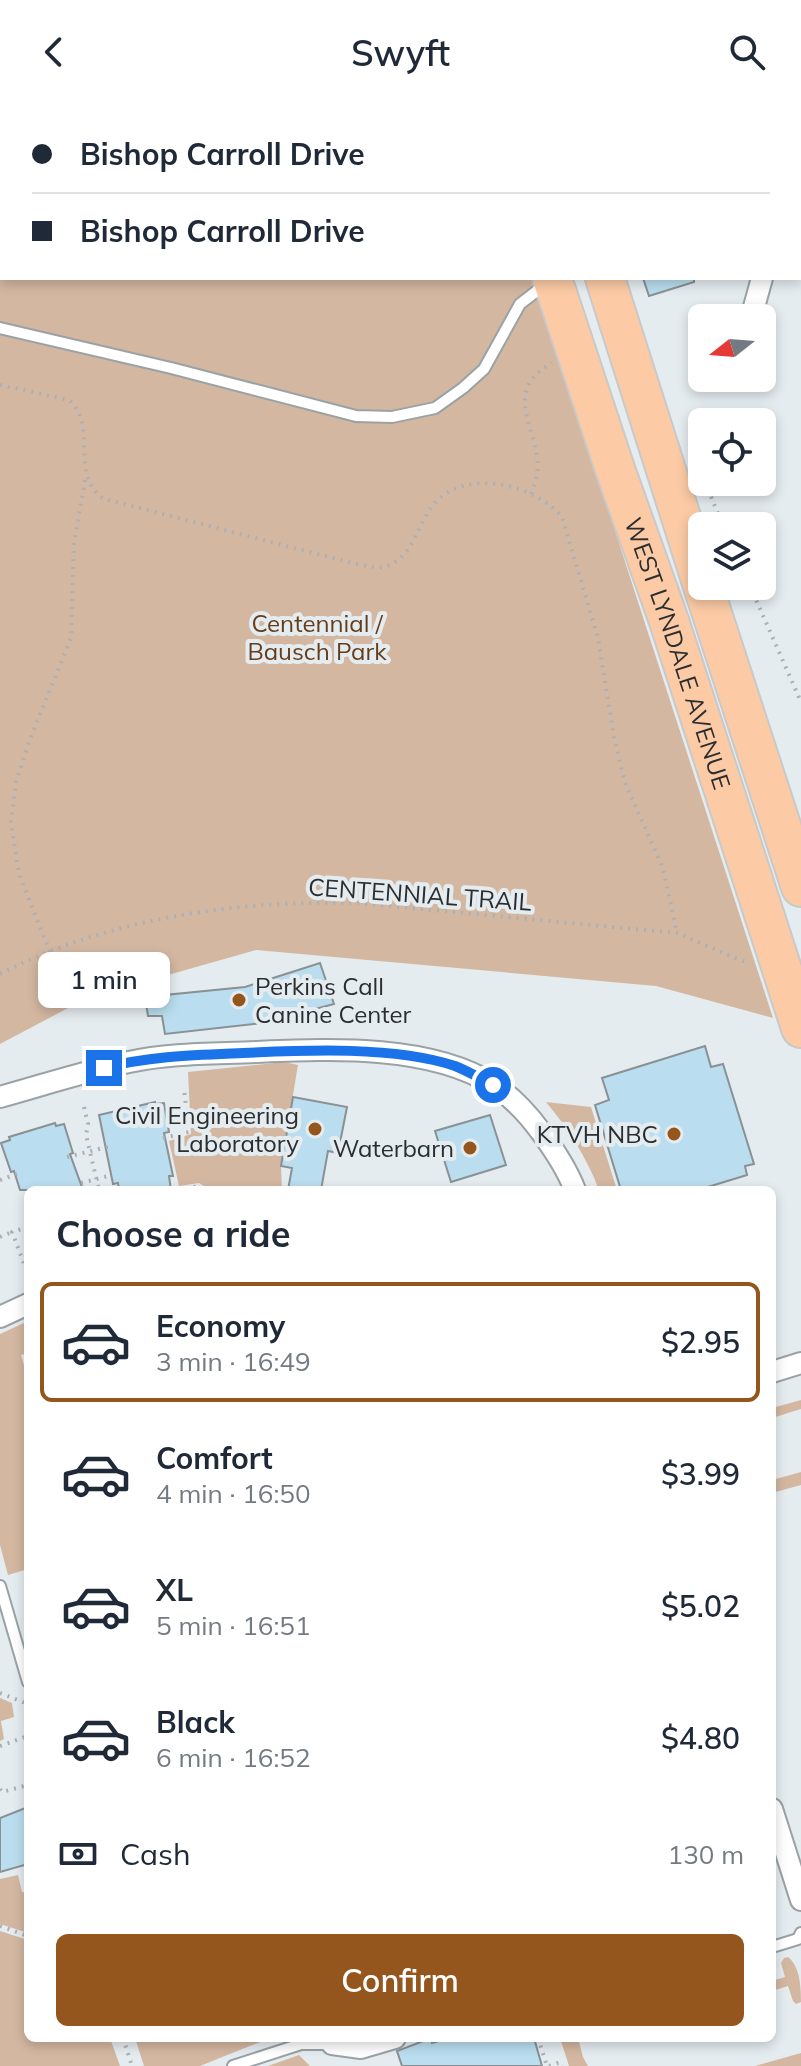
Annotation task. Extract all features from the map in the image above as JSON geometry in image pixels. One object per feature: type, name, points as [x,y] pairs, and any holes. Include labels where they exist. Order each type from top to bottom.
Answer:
[{"type":"highway","name":"WEST LYNDALE AVENUE","points":[[606,280],[688,540]]},
{"type":"highway","name":"WEST LYNDALE AVENUE","points":[[554,282],[669,621],[801,1028]]},
{"type":"highway","name":"WEST LYNDALE AVENUE","points":[[707,600],[801,887]]},
{"type":"street","points":[[755,304],[761,280]]},
{"type":"street","points":[[0,1097],[131,1061],[183,1055],[313,1050],[413,1057],[455,1066],[493,1085],[516,1102],[554,1149],[573,1186]]},
{"type":"street","points":[[0,1317],[24,1306]]},
{"type":"street","points":[[776,1371],[801,1363]]},
{"type":"street","points":[[776,1822],[801,1900]]},
{"type":"street","points":[[332,2044],[361,2048],[381,2042]]},
{"type":"lane","points":[[0,328],[156,364],[356,416],[392,417],[435,408],[463,388],[484,369],[520,304],[554,282]]},
{"type":"lane","points":[[0,1586],[24,1668]]},
{"type":"lane","points":[[776,1946],[798,1939],[801,1933]]},
{"type":"lane","points":[[233,2066],[301,2044],[332,2044]]},
{"type":"path","points":[[531,494],[538,460],[524,399],[528,384],[549,364],[560,360]]},
{"type":"path","points":[[0,385],[69,400],[77,407],[83,433],[85,478],[74,543],[71,638],[30,739],[16,782],[11,822],[19,874],[50,951],[66,981],[91,1002]]},
{"type":"path","points":[[85,478],[92,491],[104,499],[380,568],[394,563],[407,551],[431,507],[444,494],[460,486],[476,483],[507,485],[554,507],[565,525],[598,638],[625,783],[663,868],[677,933]]},
{"type":"path","points":[[756,600],[801,702]]},
{"type":"path","name":"CENTENNIAL TRAIL","points":[[0,974],[50,951],[160,918],[274,903],[358,903],[677,933],[745,962]]},
{"type":"path","points":[[163,1138],[189,1132],[184,1089]]},
{"type":"path","points":[[84,1107],[88,1124],[86,1135],[98,1186]]},
{"type":"path","points":[[67,1157],[111,1146]]},
{"type":"path","points":[[0,1180],[17,1174]]},
{"type":"path","points":[[81,1183],[112,1175]]},
{"type":"path","points":[[0,1237],[24,1228]]},
{"type":"path","points":[[12,1232],[24,1264]]},
{"type":"path","points":[[0,1693],[24,1702]]},
{"type":"path","points":[[0,1746],[24,1737]]},
{"type":"path","points":[[0,1789],[2,1792],[24,1786]]},
{"type":"path","points":[[0,1926],[24,1935]]},
{"type":"path","points":[[124,2042],[132,2066]]},
{"type":"path","points":[[539,2042],[548,2066],[560,2062],[562,2066]]},
{"type":"green space","name":"Centennial / Bausch Park","points":[[0,280],[534,280],[773,1018],[656,986],[256,950],[87,998],[0,1044]]},
{"type":"green space","points":[[284,1062],[298,1065],[281,1166],[282,1186],[204,1186],[199,1183],[179,1186],[169,1141],[191,1134],[188,1072]]},
{"type":"green space","points":[[546,1102],[591,1107],[616,1186],[597,1186],[562,1122]]},
{"type":"green space","points":[[24,1323],[24,1354],[21,1355],[24,1365],[24,1570],[8,1575],[0,1545],[0,1334]]},
{"type":"green space","points":[[801,1400],[801,1409],[776,1417],[776,1407]]},
{"type":"green space","points":[[801,1472],[801,1485],[776,1492],[776,1479]]},
{"type":"green space","points":[[0,1698],[12,1703],[14,1717],[1,1721],[4,1739],[0,1741]]},
{"type":"green space","points":[[18,1875],[24,1892],[24,1932],[0,1924],[0,1879]]},
{"type":"green space","points":[[0,1931],[24,1939],[24,2042],[111,2042],[120,2066],[0,2066]]},
{"type":"green space","points":[[784,1958],[792,1961],[799,1977],[801,2002],[796,2004],[788,1986],[776,1990],[776,1980],[785,1977],[781,1963]]},
{"type":"green space","points":[[136,2042],[260,2042],[200,2066],[144,2066]]},
{"type":"green space","points":[[561,2042],[579,2042],[588,2066],[569,2066]]},
{"type":"green space","points":[[801,2053],[801,2066],[755,2066]]},
{"type":"green space","points":[[299,2055],[310,2066],[268,2066]]},
{"type":"building","points":[[644,280],[694,280],[694,282],[649,296]]},
{"type":"building","name":"Perkins Call Canine Center","points":[[320,963],[334,1004],[262,1023],[165,1034],[162,1016],[148,1016],[145,997],[245,987]]},
{"type":"building","name":"KTVH NBC","points":[[705,1046],[711,1067],[723,1064],[754,1164],[745,1166],[747,1175],[711,1186],[620,1186],[595,1105],[609,1100],[602,1078]]},
{"type":"building","name":"Civil Engineering Laboratory","points":[[293,1097],[347,1107],[338,1153],[328,1151],[322,1186],[289,1186],[292,1168],[281,1166]]},
{"type":"building","points":[[155,1102],[164,1103],[169,1132],[164,1133],[173,1176],[169,1176],[170,1186],[113,1184],[99,1115]]},
{"type":"building","name":"Waterbarn","points":[[490,1115],[506,1165],[451,1182],[435,1131]]},
{"type":"building","points":[[55,1123],[56,1126],[64,1124],[73,1153],[70,1154],[82,1186],[24,1186],[24,1190],[20,1190],[1,1143],[10,1140],[9,1137]]},
{"type":"building","points":[[24,1809],[24,1865],[0,1872],[0,1818]]},
{"type":"building","points":[[421,2042],[535,2042],[542,2066],[402,2066],[397,2051]]},
{"type":"place","name":"Perkins Call Canine Center","points":[[239,1000]]},
{"type":"place","name":"Civil Engineering Laboratory","points":[[315,1129]]},
{"type":"place","name":"KTVH NBC","points":[[674,1134]]},
{"type":"place","name":"Waterbarn","points":[[470,1148]]},
{"type":"route","points":[[104,1068],[131,1061],[183,1055],[344,1051],[413,1057],[455,1066],[493,1085]]}]
